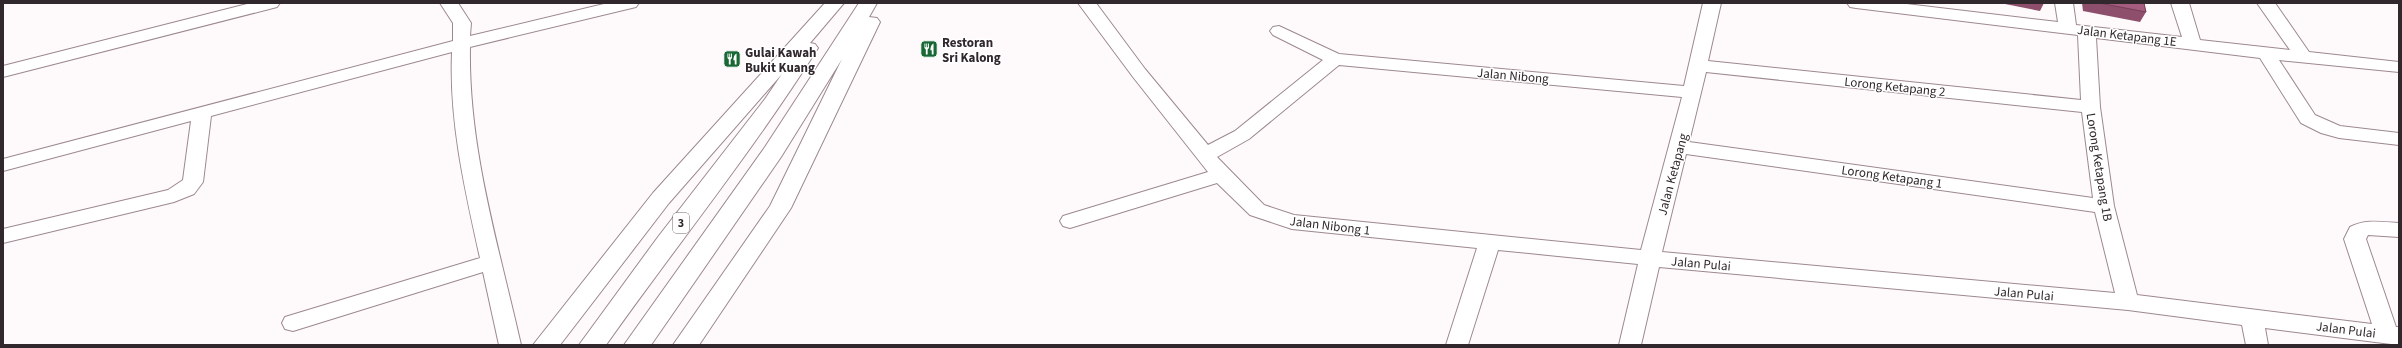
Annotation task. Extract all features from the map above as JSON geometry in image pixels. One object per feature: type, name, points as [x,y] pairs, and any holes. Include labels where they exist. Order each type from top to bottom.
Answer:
[{"type":"highway","name":"3","points":[[592,345],[666,243],[773,103],[836,3]]},
{"type":"highway","points":[[546,345],[661,198],[732,116],[836,3]]},
{"type":"highway","points":[[637,345],[773,152],[868,3]]},
{"type":"highway","points":[[686,345],[780,208],[879,3]]},
{"type":"street","points":[[3,72],[271,3]]},
{"type":"street","points":[[449,3],[462,23],[460,86],[471,170],[510,345]]},
{"type":"street","points":[[3,165],[461,44],[630,3]]},
{"type":"street","name":"Jalan Nibong 1","points":[[1087,3],[1139,73],[1221,175],[1257,210],[1292,222],[1648,258]]},
{"type":"street","name":"Jalan Ketapang","points":[[1630,345],[1648,258],[1680,147],[1692,92],[1700,66],[1712,3]]},
{"type":"street","name":"Jalan Ketapang 1E","points":[[1856,3],[1980,10],[2068,28],[2266,53],[2399,67]]},
{"type":"street","points":[[2064,3],[2068,28]]},
{"type":"street","points":[[2180,3],[2193,44]]},
{"type":"street","points":[[2266,3],[2302,56]]},
{"type":"street","name":"Lorong Ketapang 1B","points":[[2087,30],[2091,107],[2104,206],[2128,302]]},
{"type":"street","points":[[1205,155],[1242,136],[1335,58],[1279,31]]},
{"type":"street","points":[[2266,53],[2308,119],[2317,126],[2330,130],[2399,139]]},
{"type":"street","name":"Jalan Nibong","points":[[1335,58],[1692,92]]},
{"type":"street","name":"Lorong Ketapang 2","points":[[1700,66],[2091,107]]},
{"type":"street","points":[[3,236],[174,195],[188,189],[192,182],[202,112]]},
{"type":"street","name":"Lorong Ketapang 1","points":[[1680,147],[2104,206]]},
{"type":"street","points":[[1070,221],[1221,175]]},
{"type":"street","points":[[2393,335],[2355,239],[2357,232],[2365,228],[2399,230]]},
{"type":"street","points":[[1457,345],[1490,242]]},
{"type":"street","name":"Jalan Pulai","points":[[1648,258],[2128,302],[2393,335]]},
{"type":"street","points":[[293,324],[491,262]]},
{"type":"street","points":[[2252,317],[2257,345]]},
{"type":"building","points":[[2099,3],[2144,3],[2146,12]]},
{"type":"place","name":"Restoran Sri Kalong","points":[[929,49]]},
{"type":"place","name":"Gulai Kawah Bukit Kuang","points":[[732,59]]}]
